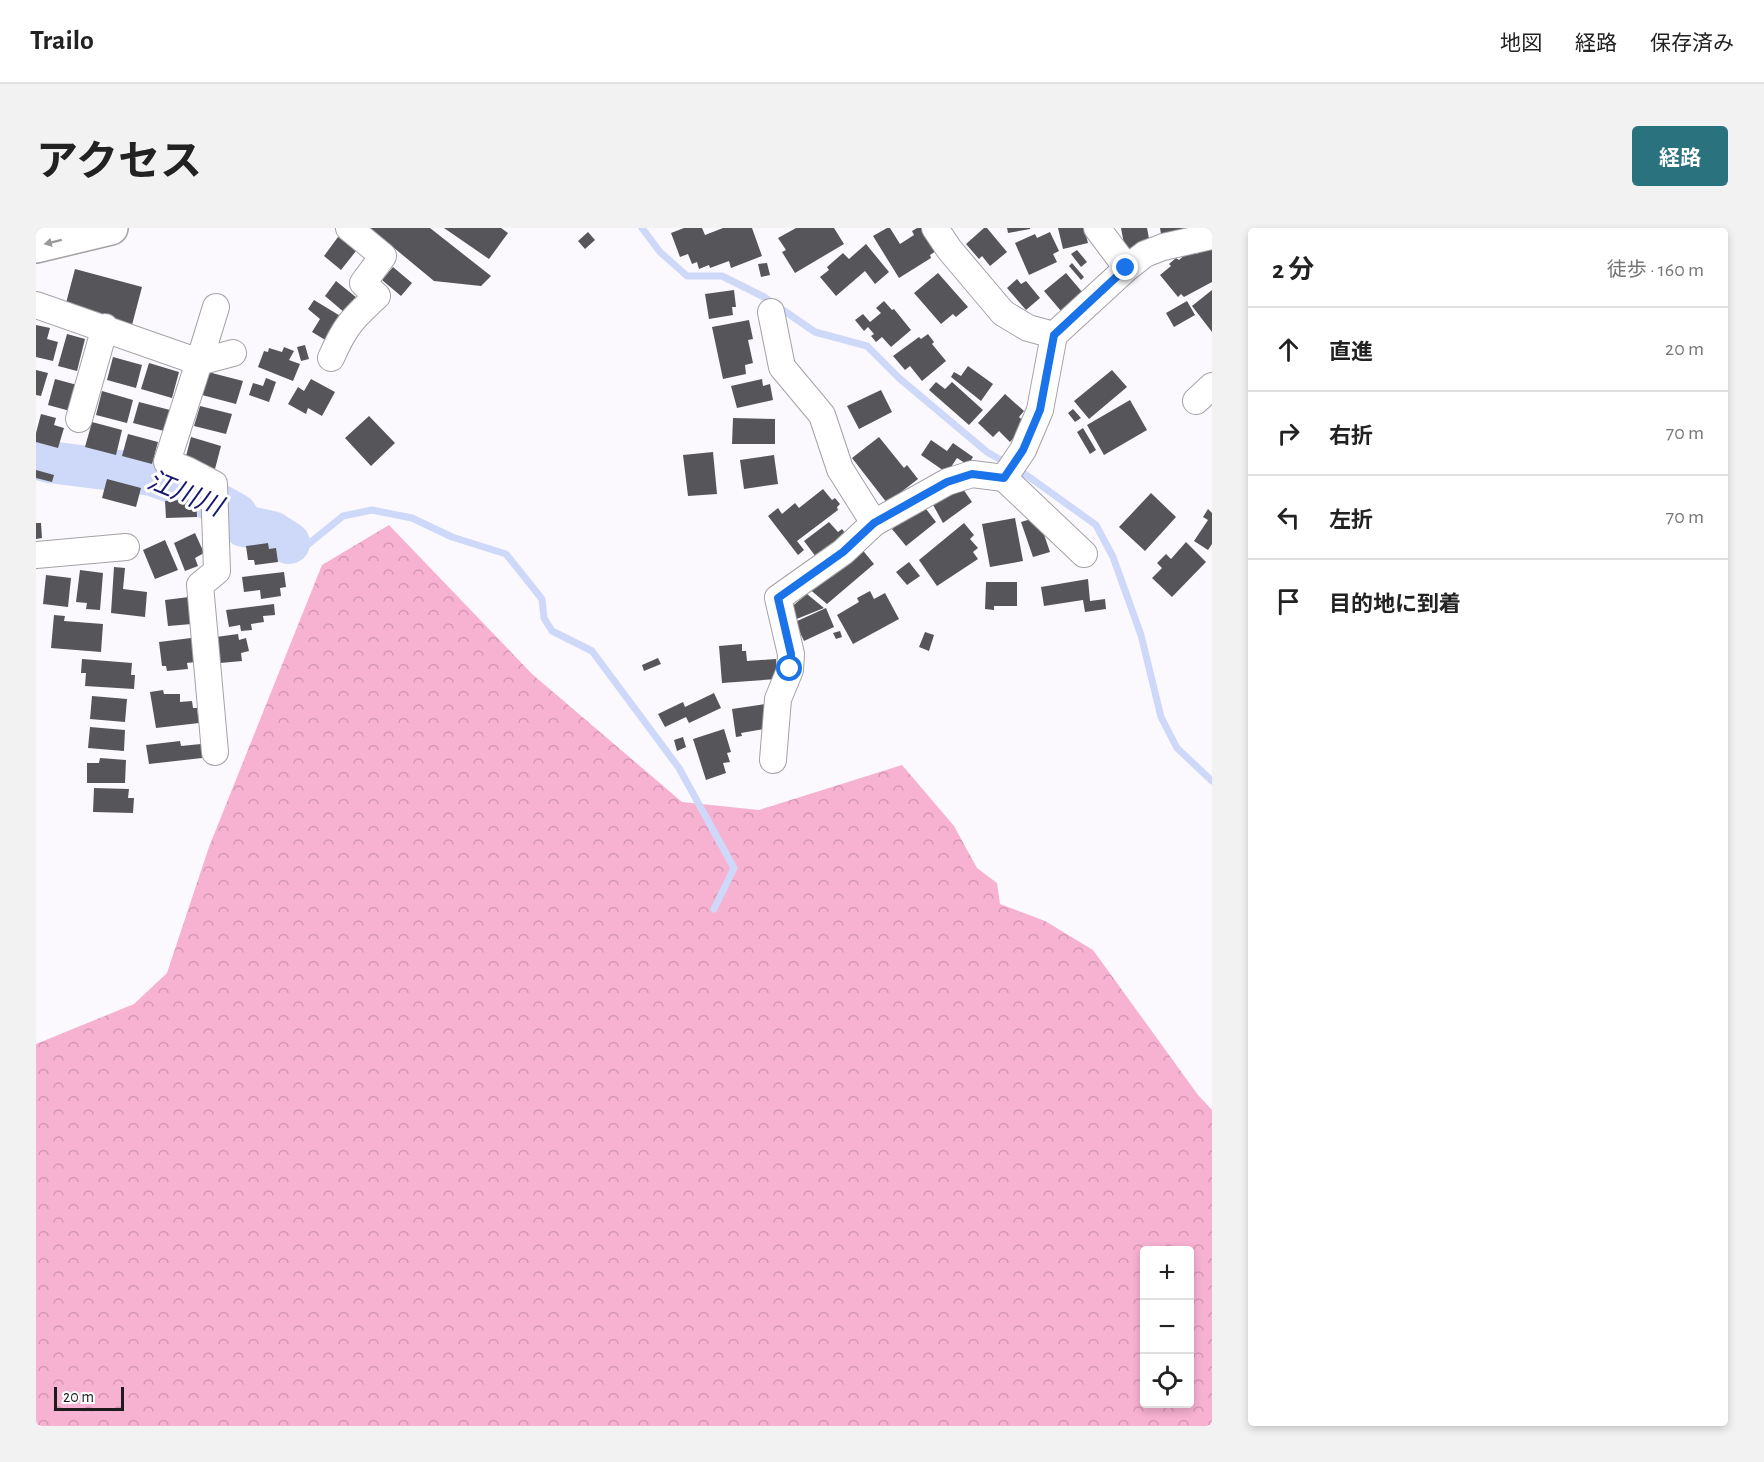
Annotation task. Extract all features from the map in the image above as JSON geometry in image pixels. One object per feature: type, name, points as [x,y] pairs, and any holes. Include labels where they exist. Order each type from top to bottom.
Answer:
[{"type":"highway","points":[[36,246],[111,228]]},
{"type":"street","points":[[331,358],[349,322],[377,296],[363,283],[383,256],[349,228]]},
{"type":"street","points":[[935,228],[949,249],[1002,313],[1028,328],[1054,335]]},
{"type":"street","points":[[1097,228],[1126,268]]},
{"type":"street","points":[[773,760],[777,699],[790,669],[791,654],[778,598],[843,552],[874,523],[947,482],[972,474],[1009,470],[1023,450],[1040,410],[1054,335],[1126,268],[1145,254],[1203,234]]},
{"type":"street","points":[[36,305],[105,327],[199,362],[233,353]]},
{"type":"street","points":[[215,752],[200,585],[217,571],[214,484],[167,462],[216,307]]},
{"type":"street","points":[[771,312],[782,367],[822,415],[840,469],[874,523]]},
{"type":"street","points":[[79,419],[105,327]]},
{"type":"street","points":[[1009,470],[1084,554]]},
{"type":"street","points":[[36,555],[126,547]]},
{"type":"green space","points":[[389,525],[532,674],[682,802],[759,810],[902,765],[954,826],[977,868],[997,883],[1000,904],[1045,921],[1093,950],[1198,1095],[1212,1110],[1212,1426],[36,1426],[36,1044],[134,1004],[167,973],[209,847],[322,565]]},
{"type":"building","points":[[370,228],[430,228],[491,276],[481,286],[434,281]]},
{"type":"building","points":[[444,228],[501,228],[508,233],[489,259]]},
{"type":"building","points":[[684,228],[702,228],[705,235],[723,228],[752,228],[762,256],[731,268],[729,261],[710,268],[709,265],[699,269],[697,262],[692,264],[688,254],[680,257],[671,233]]},
{"type":"building","points":[[796,228],[834,228],[844,244],[795,273],[782,252],[786,250],[778,238]]},
{"type":"building","points":[[890,228],[900,244],[914,235],[912,231],[923,228],[936,251],[930,255],[931,258],[899,278],[873,236]]},
{"type":"building","points":[[984,228],[987,228],[1007,252],[990,266],[982,256],[979,259],[966,244]]},
{"type":"building","points":[[1007,228],[1030,228],[1030,229],[1008,233]]},
{"type":"building","points":[[1058,228],[1084,228],[1088,243],[1063,249]]},
{"type":"building","points":[[1121,228],[1147,228],[1150,244],[1125,249]]},
{"type":"building","points":[[1160,228],[1186,228],[1186,229],[1161,234]]},
{"type":"building","points":[[588,232],[595,240],[585,249],[578,241]]},
{"type":"building","points":[[1050,232],[1059,251],[1053,254],[1057,262],[1029,275],[1015,243],[1035,234],[1037,238]]},
{"type":"building","points":[[338,237],[356,251],[341,270],[324,256]]},
{"type":"building","points":[[866,244],[889,272],[875,284],[865,271],[836,296],[820,277],[829,270],[827,267],[843,253],[849,259]]},
{"type":"building","points":[[1209,244],[1212,249],[1212,282],[1184,297],[1181,294],[1178,297],[1160,275],[1171,266],[1169,264],[1176,258],[1179,260],[1193,248],[1197,254]]},
{"type":"building","points":[[1077,250],[1087,262],[1081,267],[1071,254]]},
{"type":"building","points":[[767,263],[770,275],[761,277],[758,264]]},
{"type":"building","points":[[1072,263],[1084,277],[1081,280],[1069,266]]},
{"type":"building","points":[[393,267],[412,283],[401,296],[382,280]]},
{"type":"building","points":[[75,269],[142,287],[132,325],[65,307]]},
{"type":"building","points":[[938,273],[968,307],[956,317],[953,314],[941,324],[914,293]]},
{"type":"building","points":[[1066,273],[1083,293],[1061,311],[1044,291]]},
{"type":"building","points":[[1017,279],[1021,284],[1026,281],[1040,298],[1026,310],[1007,288]]},
{"type":"building","points":[[336,281],[357,298],[345,313],[325,296]]},
{"type":"building","points":[[734,290],[736,307],[732,307],[733,315],[709,319],[705,294]]},
{"type":"building","points":[[1212,290],[1212,332],[1192,306]]},
{"type":"building","points":[[314,300],[342,317],[327,341],[312,332],[320,319],[308,309]]},
{"type":"building","points":[[884,301],[892,310],[894,309],[911,330],[891,347],[882,337],[876,342],[871,336],[874,334],[868,327],[864,331],[855,320],[863,314],[870,322],[881,313],[876,308]]},
{"type":"building","points":[[1187,301],[1195,315],[1174,327],[1166,313]]},
{"type":"building","points":[[749,320],[753,339],[748,340],[753,363],[745,365],[746,374],[723,379],[712,327]]},
{"type":"building","points":[[36,325],[50,328],[47,339],[58,342],[53,361],[36,357]]},
{"type":"building","points":[[67,334],[85,339],[77,371],[58,366]]},
{"type":"building","points":[[928,334],[934,342],[932,344],[946,361],[922,381],[910,366],[905,370],[893,356],[919,337],[921,339]]},
{"type":"building","points":[[305,345],[309,359],[301,361],[297,347]]},
{"type":"building","points":[[284,347],[294,351],[289,360],[300,364],[293,381],[258,367],[264,351],[268,352],[269,348],[282,352]]},
{"type":"building","points":[[113,357],[142,365],[136,388],[107,380]]},
{"type":"building","points":[[149,363],[179,372],[172,398],[141,389]]},
{"type":"building","points":[[968,366],[993,384],[981,401],[951,377],[954,372],[961,376]]},
{"type":"building","points":[[36,370],[48,373],[41,396],[36,395]]},
{"type":"building","points":[[1112,370],[1127,387],[1089,419],[1074,401]]},
{"type":"building","points":[[208,372],[243,381],[236,404],[202,395]]},
{"type":"building","points":[[266,378],[276,382],[269,402],[249,395],[253,383],[263,386]]},
{"type":"building","points":[[55,379],[77,385],[70,411],[48,405]]},
{"type":"building","points":[[311,379],[335,392],[322,416],[308,408],[306,414],[288,404],[298,387],[304,391]]},
{"type":"building","points":[[762,379],[763,386],[770,384],[773,400],[737,408],[731,386]]},
{"type":"building","points":[[936,382],[945,389],[952,382],[983,410],[969,425],[929,390]]},
{"type":"building","points":[[881,390],[892,412],[859,429],[847,406]]},
{"type":"building","points":[[102,391],[133,400],[127,423],[96,415]]},
{"type":"building","points":[[1005,394],[1024,411],[1019,417],[1027,424],[1010,442],[999,431],[993,437],[978,423]]},
{"type":"building","points":[[1130,400],[1147,430],[1104,455],[1087,425]]},
{"type":"building","points":[[139,402],[170,410],[164,431],[133,423]]},
{"type":"building","points":[[200,406],[232,414],[226,434],[194,426]]},
{"type":"building","points":[[1073,409],[1081,418],[1075,422],[1068,413]]},
{"type":"building","points":[[41,414],[56,418],[54,425],[64,428],[58,448],[36,442]]},
{"type":"building","points":[[369,416],[395,443],[371,466],[345,438]]},
{"type":"building","points":[[733,418],[775,419],[775,444],[732,444]]},
{"type":"building","points":[[92,422],[122,430],[116,455],[85,447]]},
{"type":"building","points":[[1083,428],[1096,450],[1090,454],[1077,432]]},
{"type":"building","points":[[128,434],[158,442],[152,464],[122,456]]},
{"type":"building","points":[[191,437],[221,446],[215,469],[185,460]]},
{"type":"building","points":[[879,437],[904,468],[907,465],[918,479],[887,503],[852,458]]},
{"type":"building","points":[[931,440],[947,451],[953,443],[973,457],[968,465],[957,458],[947,473],[921,455]]},
{"type":"building","points":[[713,452],[717,494],[688,496],[683,455]]},
{"type":"building","points":[[774,455],[778,484],[744,489],[740,460]]},
{"type":"building","points":[[36,470],[54,475],[52,482],[36,478]]},
{"type":"building","points":[[107,479],[141,488],[136,507],[102,498]]},
{"type":"building","points":[[961,486],[972,502],[943,523],[932,503]]},
{"type":"building","points":[[823,489],[832,500],[835,498],[840,504],[837,507],[838,510],[797,541],[804,550],[798,555],[768,516],[778,508],[782,514],[795,503],[799,508]]},
{"type":"building","points":[[1151,493],[1176,517],[1145,551],[1119,527]]},
{"type":"building","points":[[196,499],[197,517],[166,518],[165,501]]},
{"type":"building","points":[[923,505],[936,522],[906,546],[892,529]]},
{"type":"building","points":[[1208,509],[1212,513],[1212,544],[1208,550],[1194,541],[1208,520],[1203,517]]},
{"type":"building","points":[[1038,517],[1050,552],[1033,557],[1021,522]]},
{"type":"building","points":[[1015,518],[1023,561],[990,567],[982,524]]},
{"type":"building","points":[[829,522],[838,532],[842,529],[849,538],[819,561],[804,541]]},
{"type":"building","points":[[36,523],[41,523],[42,538],[36,539]]},
{"type":"building","points":[[964,523],[974,535],[970,539],[978,548],[973,552],[978,559],[937,586],[919,560]]},
{"type":"building","points":[[195,533],[204,553],[195,558],[198,566],[185,571],[174,543]]},
{"type":"building","points":[[165,540],[178,570],[155,579],[143,550]]},
{"type":"building","points":[[1186,542],[1206,562],[1172,597],[1152,578],[1162,568],[1157,563],[1166,554],[1171,559]]},
{"type":"building","points":[[268,543],[269,549],[276,548],[278,562],[255,565],[254,560],[248,560],[246,546]]},
{"type":"building","points":[[860,547],[874,564],[827,604],[807,587]]},
{"type":"building","points":[[909,562],[920,576],[907,585],[896,572]]},
{"type":"building","points":[[114,567],[125,568],[123,589],[147,592],[145,617],[111,613]]},
{"type":"building","points":[[80,570],[103,573],[100,610],[86,609],[87,603],[76,602]]},
{"type":"building","points":[[284,572],[286,587],[280,588],[281,596],[261,599],[260,590],[244,592],[242,577]]},
{"type":"building","points":[[46,575],[71,578],[68,607],[43,604]]},
{"type":"building","points":[[1088,579],[1090,601],[1105,599],[1106,609],[1085,612],[1083,600],[1044,606],[1041,587]]},
{"type":"building","points":[[986,582],[1017,582],[1017,606],[994,606],[994,610],[985,609]]},
{"type":"building","points":[[870,591],[874,599],[885,593],[899,619],[853,644],[837,615],[859,602],[857,598]]},
{"type":"building","points":[[807,594],[824,608],[794,620],[789,609]]},
{"type":"building","points":[[189,597],[192,624],[168,626],[165,600]]},
{"type":"building","points":[[274,604],[275,615],[263,616],[264,622],[251,624],[252,630],[241,631],[240,625],[229,627],[226,610]]},
{"type":"building","points":[[826,608],[834,627],[804,641],[795,622]]},
{"type":"building","points":[[54,615],[65,616],[64,621],[103,624],[101,652],[51,648]]},
{"type":"building","points":[[840,631],[842,637],[836,639],[833,633]]},
{"type":"building","points":[[925,632],[934,635],[929,651],[919,647]]},
{"type":"building","points":[[238,634],[239,640],[246,638],[249,651],[241,653],[242,661],[220,663],[216,637]]},
{"type":"building","points":[[191,638],[195,662],[187,663],[188,669],[167,671],[166,666],[162,666],[159,642]]},
{"type":"building","points":[[742,644],[742,651],[746,651],[747,661],[776,659],[777,679],[722,683],[719,646]]},
{"type":"building","points":[[658,658],[661,664],[644,671],[642,665]]},
{"type":"building","points":[[82,659],[132,663],[131,675],[135,675],[134,689],[85,686],[86,673],[81,673]]},
{"type":"building","points":[[163,690],[164,694],[180,694],[180,702],[192,701],[193,708],[197,708],[199,723],[156,728],[150,692]]},
{"type":"building","points":[[714,693],[721,708],[689,723],[686,717],[665,727],[658,714],[683,702],[685,707]]},
{"type":"building","points":[[92,696],[127,699],[125,722],[90,719]]},
{"type":"building","points":[[765,704],[769,728],[741,733],[742,736],[736,737],[732,709]]},
{"type":"building","points":[[90,727],[125,730],[124,751],[88,748]]},
{"type":"building","points":[[724,729],[731,752],[727,753],[730,762],[723,763],[726,773],[706,780],[693,739]]},
{"type":"building","points":[[683,737],[686,747],[677,751],[674,740]]},
{"type":"building","points":[[180,741],[181,746],[201,744],[202,758],[149,764],[146,745]]},
{"type":"building","points":[[100,758],[126,760],[125,783],[87,783],[87,763],[99,763]]},
{"type":"building","points":[[94,788],[129,789],[128,798],[134,798],[133,813],[93,812]]},
{"type":"waterway","points":[[642,228],[660,252],[687,276],[722,276],[764,297],[815,332],[867,346],[899,378],[987,452],[1025,474],[1096,525],[1113,557],[1141,635],[1161,717],[1177,748],[1212,781]]},
{"type":"waterway","name":"江川川","points":[[36,458],[49,462],[152,475],[191,489],[236,514],[244,526],[272,532],[289,543]]},
{"type":"waterway","points":[[289,543],[306,546],[343,516],[372,510],[412,518],[452,537],[506,554],[542,599],[544,618],[552,631],[592,651],[679,768],[734,868],[714,909]]},
{"type":"route","points":[[790,669],[791,654],[778,598],[843,552],[874,523],[947,482],[972,474],[1004,478],[1023,450],[1040,410],[1054,335],[1126,268]]}]
